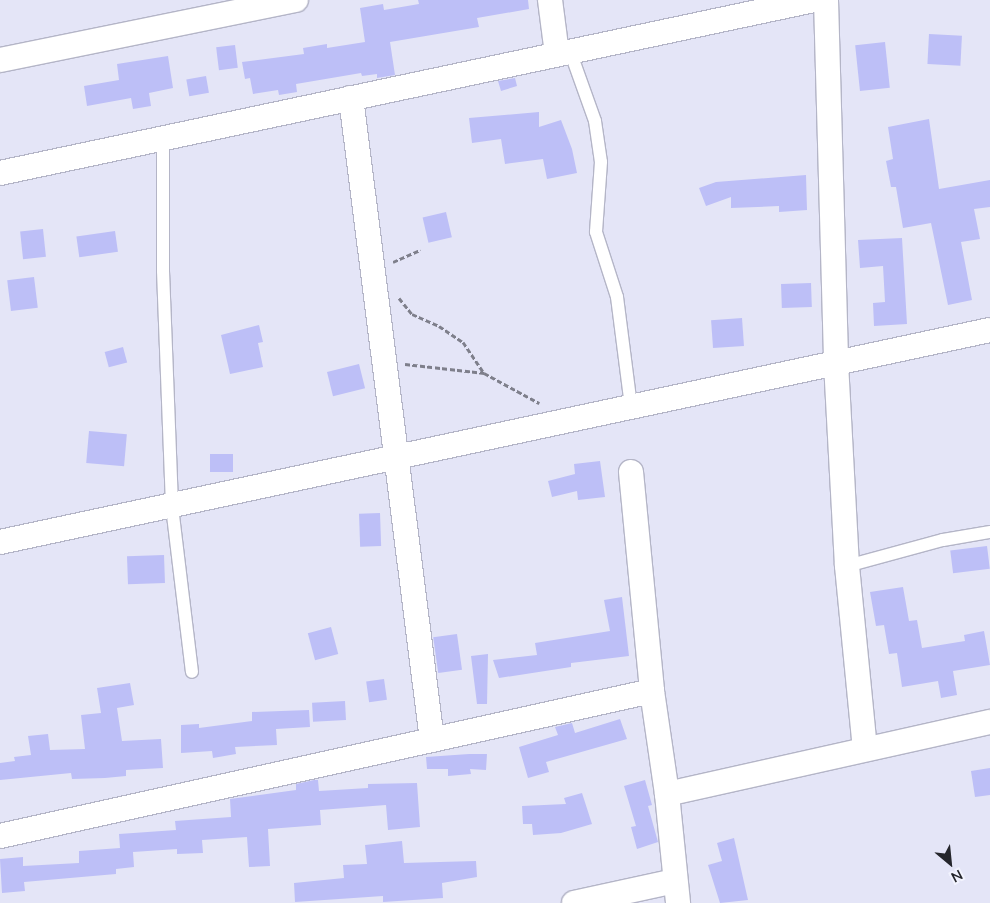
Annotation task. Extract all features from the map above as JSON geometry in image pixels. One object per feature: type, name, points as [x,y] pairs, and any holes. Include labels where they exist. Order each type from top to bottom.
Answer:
[{"type":"street","points":[[0,60],[296,0]]},
{"type":"street","points":[[550,0],[563,52]]},
{"type":"street","points":[[0,173],[814,0]]},
{"type":"street","points":[[826,0],[836,363],[847,566],[865,749]]},
{"type":"street","points":[[351,98],[432,740]]},
{"type":"street","points":[[0,542],[172,507],[990,330]]},
{"type":"street","points":[[574,903],[677,892],[668,794],[652,690],[632,472]]},
{"type":"street","points":[[0,836],[652,690]]},
{"type":"street","points":[[668,794],[990,722]]},
{"type":"lane","points":[[563,52],[595,121],[601,162],[596,232],[617,297],[631,407]]},
{"type":"lane","points":[[163,139],[163,271],[172,507],[192,672]]},
{"type":"lane","points":[[847,566],[943,540],[990,532]]},
{"type":"path","points":[[391,270],[390,264],[397,259],[420,250]]},
{"type":"path","points":[[395,294],[412,314],[463,342],[484,373]]},
{"type":"path","points":[[385,370],[397,364],[426,364],[484,373],[541,404],[556,423]]},
{"type":"building","points":[[418,0],[528,0],[529,9],[477,18],[479,27],[390,42],[395,75],[377,78],[377,74],[362,76],[361,73],[296,84],[297,92],[279,95],[278,90],[253,94],[250,78],[245,79],[242,62],[304,54],[303,48],[327,44],[327,48],[365,42],[360,8],[383,4],[384,10],[419,4]]},
{"type":"building","points":[[929,34],[962,36],[960,66],[927,64]]},
{"type":"building","points":[[885,42],[890,88],[860,91],[855,45]]},
{"type":"building","points":[[235,45],[238,68],[219,70],[216,47]]},
{"type":"building","points":[[168,56],[173,88],[149,93],[151,106],[133,109],[131,98],[87,106],[84,86],[119,80],[117,64]]},
{"type":"building","points":[[206,76],[209,93],[189,96],[186,79]]},
{"type":"building","points":[[515,78],[517,86],[501,91],[498,81]]},
{"type":"building","points":[[539,112],[539,127],[561,120],[572,149],[577,173],[547,179],[543,159],[505,164],[501,139],[472,143],[469,118]]},
{"type":"building","points":[[929,119],[939,189],[990,180],[990,207],[974,209],[980,239],[961,242],[972,300],[948,305],[931,223],[903,228],[896,187],[891,187],[886,161],[893,159],[888,127]]},
{"type":"building","points":[[806,175],[807,210],[779,212],[779,206],[731,208],[731,197],[706,206],[699,188],[716,182]]},
{"type":"building","points":[[446,212],[452,237],[428,243],[423,217]]},
{"type":"building","points":[[43,229],[46,257],[23,259],[20,231]]},
{"type":"building","points":[[115,231],[118,252],[79,257],[76,236]]},
{"type":"building","points":[[902,238],[907,324],[874,326],[873,303],[885,302],[883,266],[860,268],[858,240]]},
{"type":"building","points":[[34,277],[38,308],[11,311],[7,280]]},
{"type":"building","points":[[811,283],[812,307],[782,308],[781,284]]},
{"type":"building","points":[[742,318],[744,346],[713,348],[711,320]]},
{"type":"building","points":[[259,325],[263,342],[258,343],[263,367],[230,374],[221,335]]},
{"type":"building","points":[[123,347],[127,362],[109,367],[105,352]]},
{"type":"building","points":[[359,364],[365,388],[333,396],[327,372]]},
{"type":"building","points":[[89,431],[127,434],[124,466],[86,463]]},
{"type":"building","points":[[210,454],[233,454],[233,472],[210,472]]},
{"type":"building","points":[[600,461],[605,497],[578,500],[577,491],[552,497],[548,481],[575,474],[574,464]]},
{"type":"building","points":[[380,513],[381,546],[360,547],[359,514]]},
{"type":"building","points":[[987,546],[990,569],[953,573],[950,551]]},
{"type":"building","points":[[164,555],[165,583],[128,584],[127,556]]},
{"type":"building","points":[[903,587],[909,621],[917,620],[922,648],[965,641],[964,635],[984,631],[990,665],[953,671],[957,695],[941,698],[938,681],[902,687],[897,653],[889,654],[884,625],[876,626],[870,592]]},
{"type":"building","points":[[622,597],[629,656],[571,663],[571,667],[499,678],[493,660],[537,655],[535,643],[610,631],[604,600]]},
{"type":"building","points":[[331,627],[338,654],[315,660],[308,633]]},
{"type":"building","points":[[457,634],[462,670],[438,673],[433,637]]},
{"type":"building","points":[[488,654],[487,704],[477,704],[471,656]]},
{"type":"building","points":[[384,679],[387,700],[369,702],[366,682]]},
{"type":"building","points":[[130,683],[134,705],[117,708],[122,741],[161,739],[163,768],[126,770],[126,776],[105,778],[72,779],[71,773],[0,780],[0,763],[15,761],[14,757],[31,755],[28,736],[48,734],[50,750],[85,749],[81,715],[101,713],[97,688]]},
{"type":"building","points":[[345,701],[346,720],[313,722],[312,703]]},
{"type":"building","points":[[309,710],[310,727],[276,729],[277,745],[235,747],[236,754],[213,758],[212,751],[181,753],[181,725],[199,724],[199,728],[252,721],[252,712]]},
{"type":"building","points":[[620,719],[627,739],[546,762],[549,772],[528,778],[519,747],[558,735],[555,727],[572,723],[575,733]]},
{"type":"building","points":[[487,754],[486,770],[470,769],[471,774],[448,776],[448,769],[427,769],[426,757]]},
{"type":"building","points":[[990,768],[990,795],[975,797],[971,771]]},
{"type":"building","points":[[318,780],[319,791],[368,788],[368,784],[417,783],[420,827],[388,830],[386,805],[320,810],[321,825],[268,829],[270,866],[249,867],[247,837],[202,840],[203,853],[177,854],[177,849],[133,852],[134,867],[116,869],[116,874],[24,882],[25,891],[2,893],[0,859],[23,857],[23,866],[79,863],[79,851],[120,848],[119,834],[176,830],[175,821],[231,817],[230,799],[296,790],[296,784]]},
{"type":"building","points":[[645,780],[652,805],[648,806],[658,842],[637,849],[631,827],[636,826],[624,786]]},
{"type":"building","points":[[582,793],[592,824],[561,833],[533,835],[532,824],[523,824],[522,806],[566,804],[564,798]]},
{"type":"building","points":[[734,838],[748,900],[720,903],[708,865],[722,861],[717,843]]},
{"type":"building","points":[[402,841],[404,863],[476,861],[477,877],[442,883],[443,898],[383,902],[383,896],[295,902],[294,883],[344,878],[343,865],[367,864],[365,845]]}]
